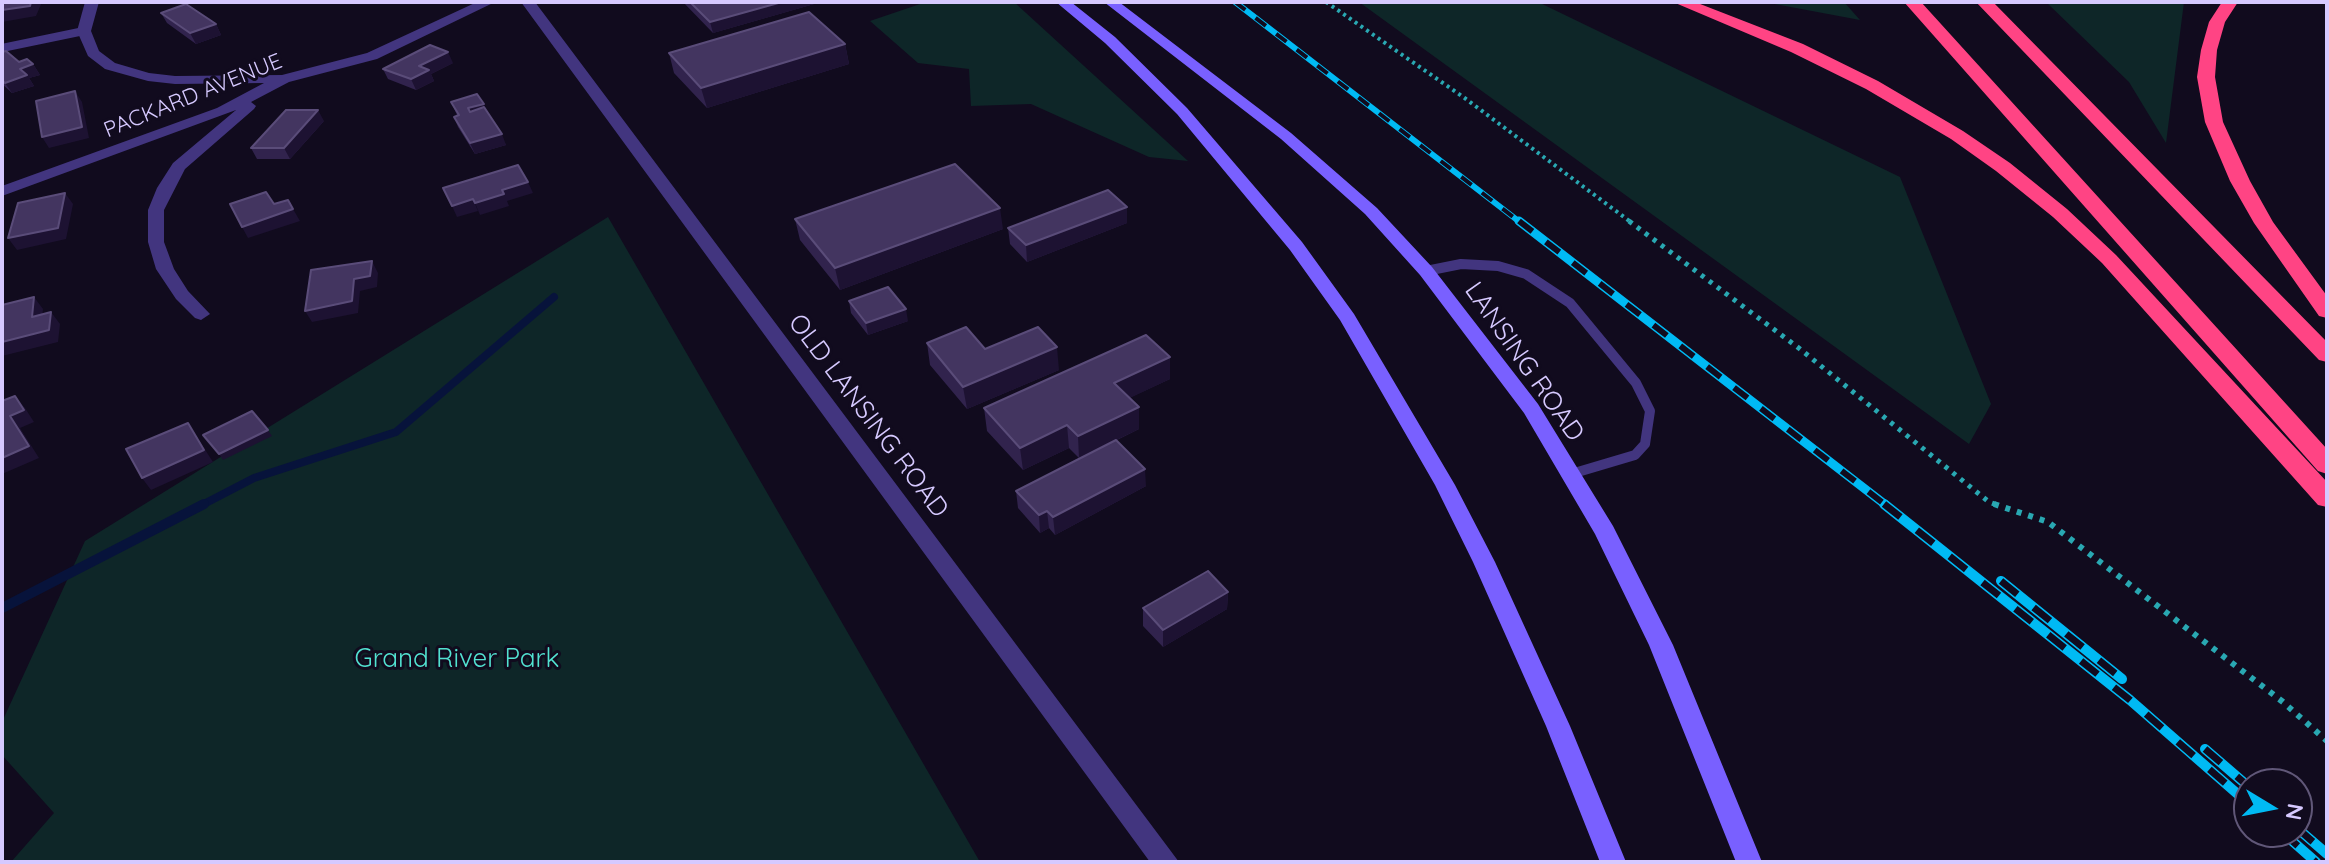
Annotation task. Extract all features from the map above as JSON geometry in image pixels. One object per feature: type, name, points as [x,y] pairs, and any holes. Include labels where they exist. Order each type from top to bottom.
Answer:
[{"type":"highway","points":[[1681,2],[1797,48],[1872,85],[1957,135],[2003,167],[2060,213],[2109,259],[2327,498]]},
{"type":"highway","points":[[1912,2],[2327,465]]},
{"type":"highway","points":[[1984,2],[2327,355]]},
{"type":"highway","points":[[2230,2],[2217,22],[2209,50],[2206,77],[2214,122],[2240,181],[2264,223],[2327,311]]},
{"type":"main road","points":[[1063,2],[1110,40],[1182,111],[1296,246],[1348,318],[1445,485],[1484,562],[1558,726],[1613,862]]},
{"type":"main road","name":"LANSING ROAD","points":[[1111,2],[1309,156],[1371,211],[1426,271],[1531,409],[1605,532],[1661,645],[1749,862]]},
{"type":"street","points":[[92,2],[84,31],[93,53],[110,66],[148,77],[284,79]]},
{"type":"street","name":"PACKARD AVENUE","points":[[2,191],[222,111],[284,79],[372,56],[488,2]]},
{"type":"street","name":"OLD LANSING ROAD","points":[[528,2],[1166,862]]},
{"type":"street","points":[[201,314],[182,295],[165,269],[156,242],[156,210],[179,166],[284,79]]},
{"type":"lane","points":[[2,48],[84,31]]},
{"type":"lane","points":[[1426,271],[1479,264],[1498,266],[1536,279],[1570,303],[1636,383],[1650,411],[1645,444],[1635,455],[1571,474]]},
{"type":"path","points":[[1326,2],[1466,99],[1776,331],[1989,502],[2048,522],[2283,702],[2327,741]]},
{"type":"green space","points":[[926,2],[1014,2],[1188,161],[1149,157],[1031,104],[971,106],[969,69],[918,63],[870,21]]},
{"type":"green space","points":[[1359,2],[1538,2],[1900,177],[1991,404],[1969,444]]},
{"type":"green space","points":[[1764,2],[1844,2],[1860,20]]},
{"type":"green space","points":[[2046,2],[2184,2],[2166,143],[2129,82]]},
{"type":"green space","name":"Grand River Park","points":[[608,217],[980,862],[11,862],[54,813],[2,755],[2,722],[85,541]]},
{"type":"building","points":[[2,2],[31,2],[30,6],[2,10]]},
{"type":"building","points":[[690,2],[782,2],[710,22]]},
{"type":"building","points":[[186,4],[216,24],[190,33],[161,13]]},
{"type":"building","points":[[809,12],[845,44],[701,88],[669,53]]},
{"type":"building","points":[[430,45],[448,52],[419,66],[429,70],[411,79],[383,69]]},
{"type":"building","points":[[6,51],[19,62],[27,59],[33,64],[20,69],[27,75],[5,83],[2,80],[2,52]]},
{"type":"building","points":[[75,91],[82,127],[42,137],[36,101]]},
{"type":"building","points":[[477,94],[484,104],[468,108],[470,112],[484,107],[502,134],[470,143],[454,117],[459,115],[451,102]]},
{"type":"building","points":[[286,110],[318,110],[284,148],[251,148]]},
{"type":"building","points":[[955,164],[1000,208],[835,268],[795,219]]},
{"type":"building","points":[[518,165],[528,182],[475,203],[473,199],[452,206],[443,188]]},
{"type":"building","points":[[1108,190],[1127,207],[1026,245],[1008,228]]},
{"type":"building","points":[[266,192],[274,204],[288,200],[293,209],[242,227],[230,204]]},
{"type":"building","points":[[65,193],[58,228],[8,238],[18,203]]},
{"type":"building","points":[[372,261],[370,276],[354,279],[352,301],[305,311],[311,270]]},
{"type":"building","points":[[888,287],[906,309],[866,323],[849,301]]},
{"type":"building","points":[[34,297],[32,317],[51,312],[49,330],[2,342],[2,305]]},
{"type":"building","points":[[966,327],[985,349],[1038,327],[1057,347],[963,387],[927,343]]},
{"type":"building","points":[[1146,335],[1170,357],[1114,383],[1139,407],[1078,436],[1067,425],[1020,448],[984,408]]},
{"type":"building","points":[[15,396],[24,410],[10,416],[29,446],[2,458],[2,401]]},
{"type":"building","points":[[252,411],[268,430],[219,454],[203,435]]},
{"type":"building","points":[[188,423],[204,450],[142,478],[126,449]]},
{"type":"building","points":[[1116,440],[1145,469],[1053,517],[1047,511],[1039,515],[1016,491]]},
{"type":"building","points":[[1208,571],[1228,592],[1163,630],[1143,608]]},
{"type":"waterway","points":[[200,506],[254,478],[396,432],[554,297]]},
{"type":"waterway","points":[[2,608],[204,504]]},
{"type":"railway","points":[[1235,2],[1521,223]]},
{"type":"railway","points":[[1519,221],[1887,506]]},
{"type":"railway","points":[[1884,504],[2130,700],[2233,790]]},
{"type":"railway","points":[[2001,581],[2122,679]]},
{"type":"railway","points":[[2205,749],[2233,773]]},
{"type":"railway","points":[[2313,842],[2327,854]]},
{"type":"railway","points":[[2300,848],[2316,862]]}]
